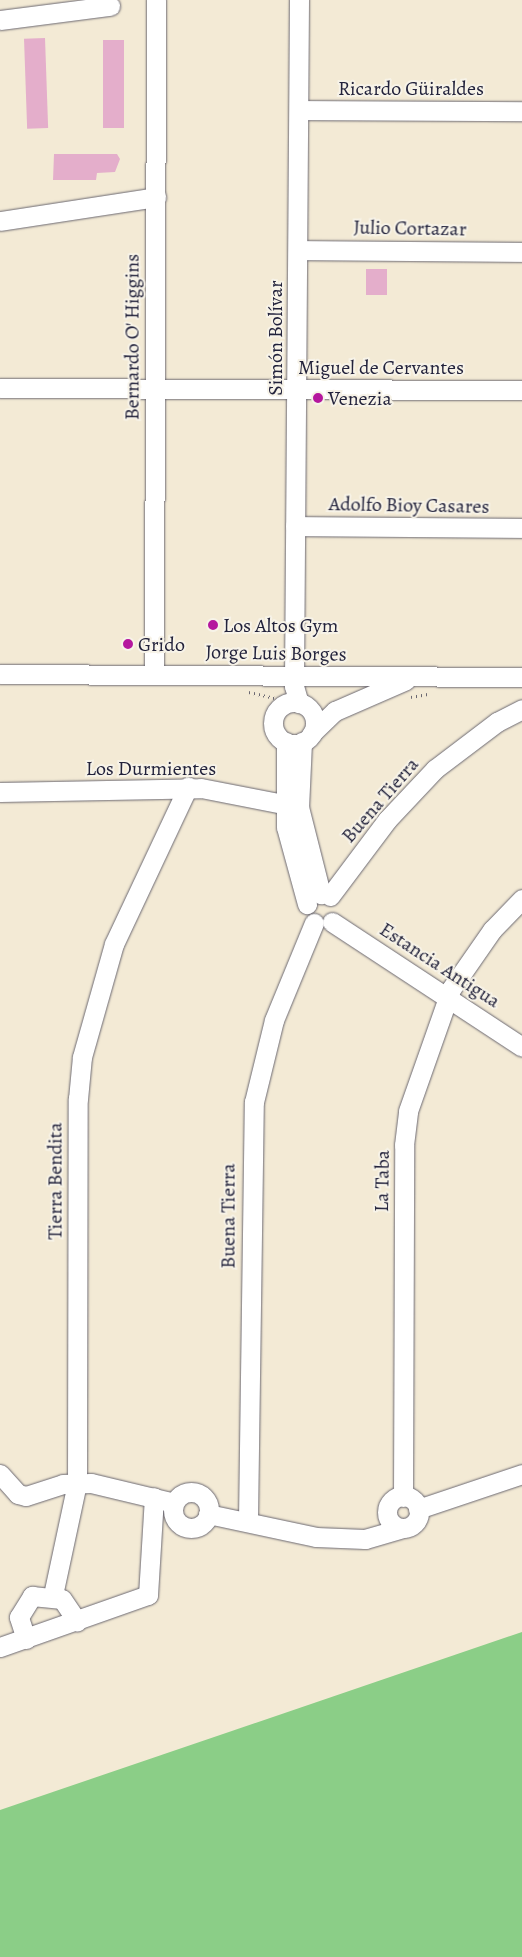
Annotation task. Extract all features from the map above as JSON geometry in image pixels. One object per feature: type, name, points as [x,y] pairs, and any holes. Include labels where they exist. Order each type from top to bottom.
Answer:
[{"type":"street","name":"Bernardo O' Higgins","points":[[154,674],[156,0]]},
{"type":"street","name":"Simón Bolívar","points":[[297,747],[313,714],[300,702],[294,677],[299,0]]},
{"type":"street","points":[[0,20],[110,6]]},
{"type":"street","name":"Ricardo Güiraldes","points":[[299,110],[522,111]]},
{"type":"street","points":[[0,221],[156,197]]},
{"type":"street","name":"Julio Cortazar","points":[[298,250],[522,252]]},
{"type":"street","name":"Miguel de Cervantes","points":[[0,388],[522,390]]},
{"type":"street","name":"Adolfo Bioy Casares","points":[[295,526],[522,528]]},
{"type":"street","name":"Jorge Luis Borges","points":[[0,674],[522,677]]},
{"type":"street","points":[[324,909],[290,850],[297,747],[335,711],[413,676]]},
{"type":"street","name":"Simón Bolívar","points":[[276,712],[294,677]]},
{"type":"street","points":[[297,747],[273,725],[276,712],[287,703],[300,702]]},
{"type":"street","name":"Buena Tierra","points":[[248,1520],[254,1102],[274,1020],[324,909],[387,820],[435,769],[496,722],[522,709]]},
{"type":"street","name":"Los Durmientes","points":[[0,792],[188,787],[292,805]]},
{"type":"street","name":"Tierra Bendita","points":[[53,1595],[77,1483],[81,1064],[114,944],[188,787]]},
{"type":"street","name":"La Taba","points":[[403,1496],[404,1145],[418,1073],[450,993],[492,930],[522,899]]},
{"type":"street","name":"Estancia Antigua","points":[[324,909],[450,993],[522,1036]]},
{"type":"street","name":"Estancia Antigua","points":[[450,993],[522,1047]]},
{"type":"street","points":[[0,1474],[18,1494],[26,1496],[77,1483],[105,1485],[174,1504]]},
{"type":"street","points":[[418,1508],[522,1474]]},
{"type":"street","points":[[187,1492],[199,1494],[207,1503],[208,1514],[202,1524],[185,1527],[173,1515],[174,1504],[187,1492]]},
{"type":"street","points":[[376,1537],[393,1500],[403,1496],[418,1508]]},
{"type":"street","points":[[0,1647],[148,1595],[154,1497]]},
{"type":"street","points":[[208,1514],[248,1520],[316,1537],[376,1537],[415,1522],[418,1508]]},
{"type":"street","points":[[387,1514],[391,1522],[403,1528]]},
{"type":"street","points":[[26,1638],[21,1609],[32,1596],[53,1595],[62,1599],[77,1621]]},
{"type":"path","points":[[406,698],[432,694]]},
{"type":"green space","points":[[522,1632],[522,1957],[0,1957],[0,1810]]},
{"type":"building","points":[[45,38],[48,128],[27,129],[24,39]]},
{"type":"building","points":[[103,40],[124,40],[124,128],[103,128]]},
{"type":"building","points":[[54,154],[117,154],[120,159],[115,172],[97,173],[96,180],[53,180]]},
{"type":"building","points":[[366,269],[387,269],[387,295],[366,295]]},
{"type":"place","name":"Venezia","points":[[318,398]]},
{"type":"place","name":"Los Altos Gym","points":[[213,625]]},
{"type":"place","name":"Grido","points":[[128,644]]}]
